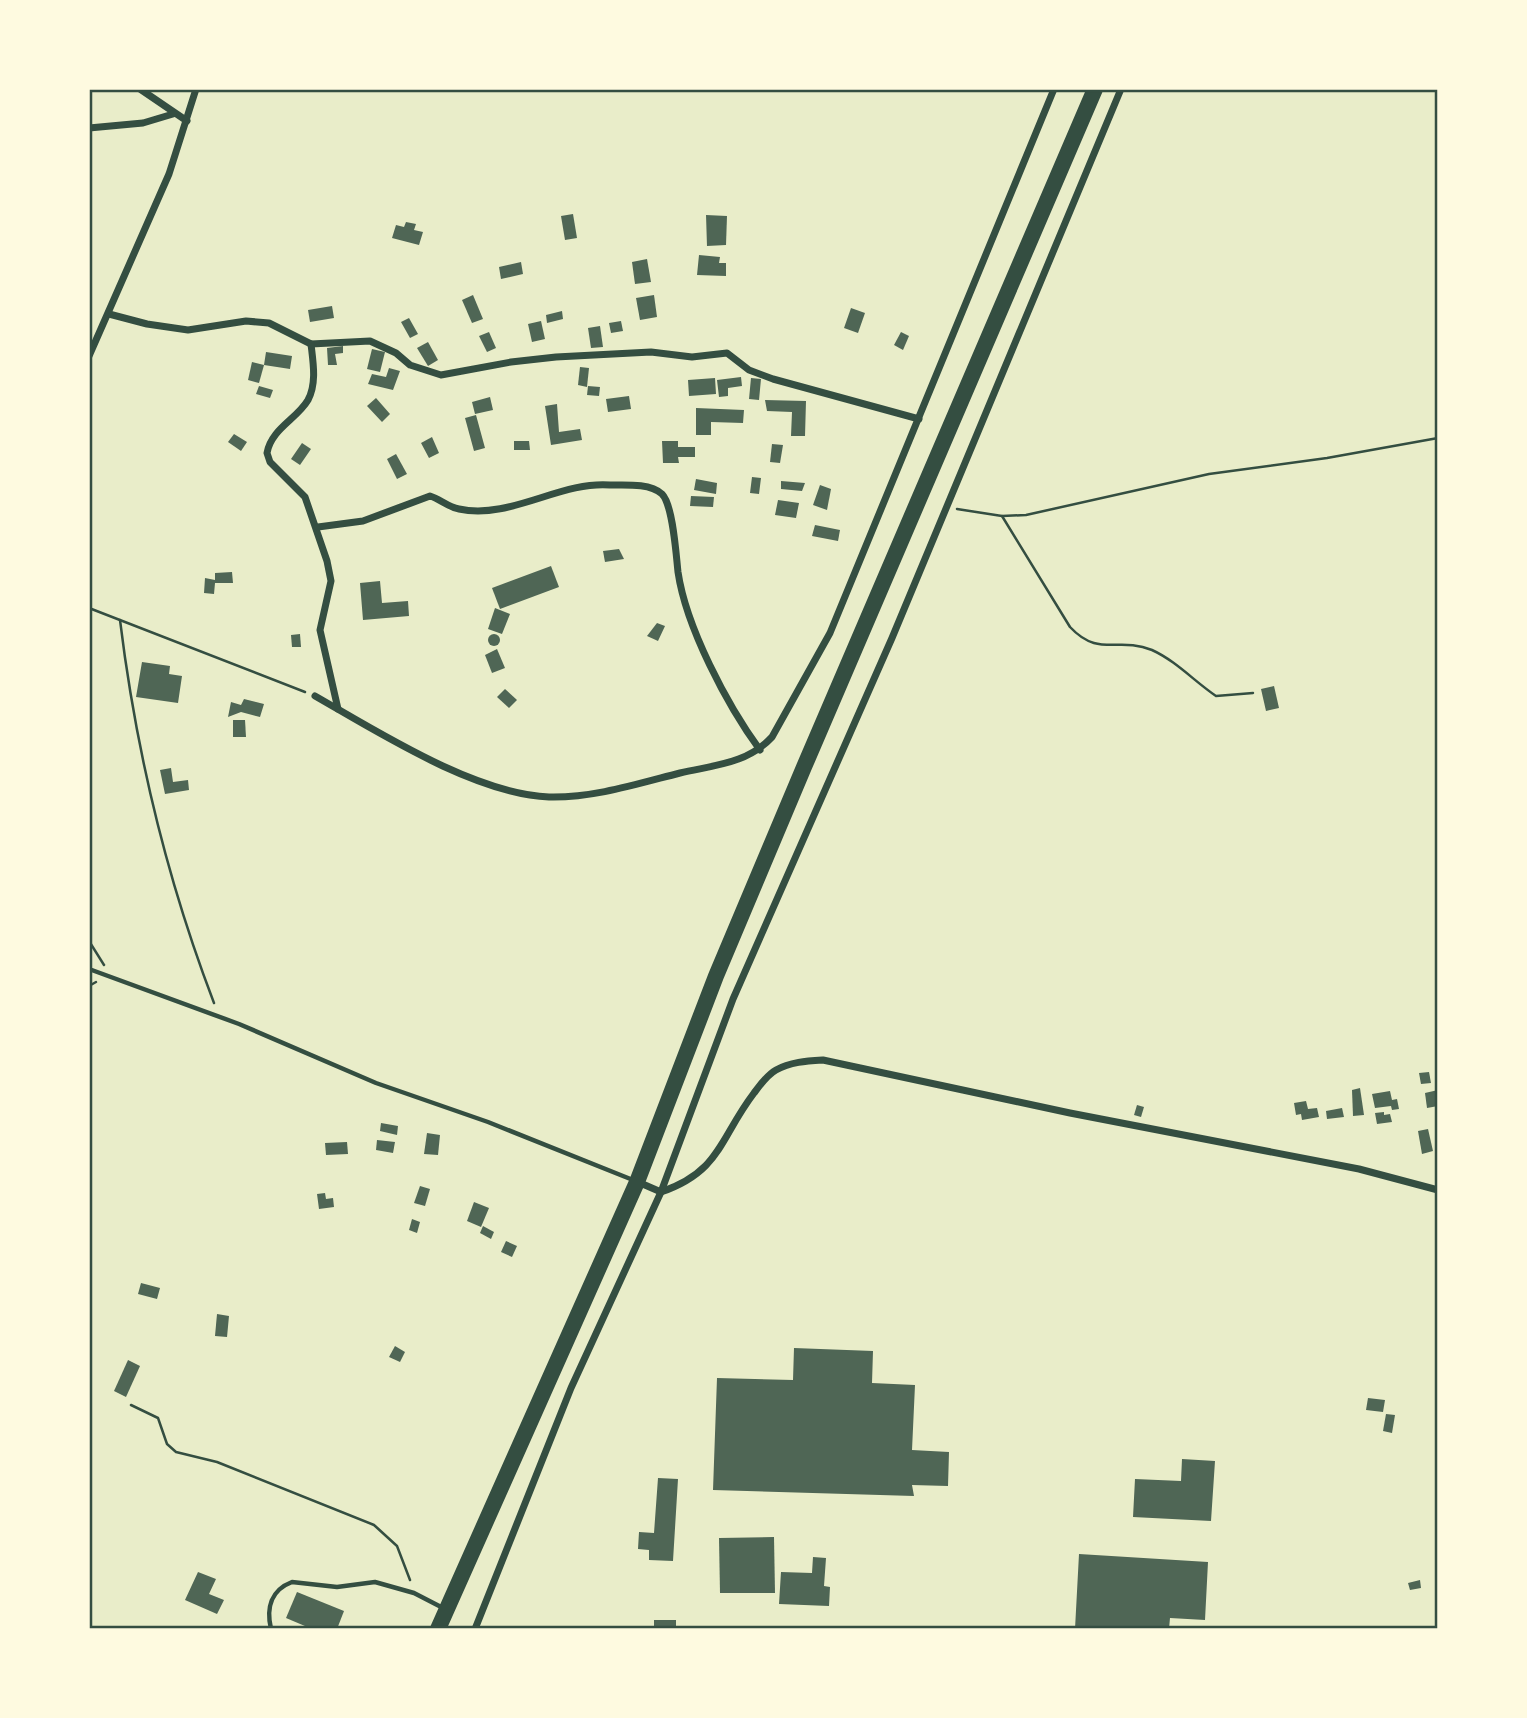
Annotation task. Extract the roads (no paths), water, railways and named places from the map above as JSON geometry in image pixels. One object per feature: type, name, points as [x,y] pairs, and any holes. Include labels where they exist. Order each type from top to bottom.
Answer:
[{"type":"highway","points":[[438,1629],[637,1182],[716,976],[1095,89]]},
{"type":"street","points":[[140,89],[187,121]]},
{"type":"street","points":[[89,356],[169,174],[195,89]]},
{"type":"street","points":[[315,696],[454,770],[530,796],[605,792],[729,764],[760,750],[772,737],[830,633],[1054,89]]},
{"type":"street","points":[[475,1629],[570,1388],[661,1192],[733,999],[947,508],[1121,89]]},
{"type":"street","points":[[89,128],[143,123],[173,114]]},
{"type":"street","points":[[109,314],[147,324],[188,330],[246,321],[269,323],[311,344],[370,341],[396,353],[410,365],[441,375],[510,362],[556,357],[651,352],[692,358],[727,353],[749,370],[773,379],[919,419]]},
{"type":"street","points":[[311,344],[313,385],[307,401],[277,433],[267,453],[270,462],[305,497],[318,527],[331,581],[320,630],[338,709]]},
{"type":"street","points":[[318,527],[363,521],[430,496],[459,509],[471,510],[531,501],[576,487],[606,484],[645,487],[659,492],[668,505],[679,577],[691,616],[729,699],[760,750]]},
{"type":"street","points":[[637,1182],[661,1192],[688,1183],[712,1162],[739,1112],[775,1070],[799,1062],[823,1060],[1070,1113],[1359,1170],[1438,1190]]},
{"type":"lane","points":[[89,969],[219,1017],[376,1083],[488,1122],[637,1182]]},
{"type":"lane","points":[[271,1629],[268,1615],[270,1604],[276,1592],[292,1582],[337,1587],[375,1582],[414,1593],[446,1610]]}]
